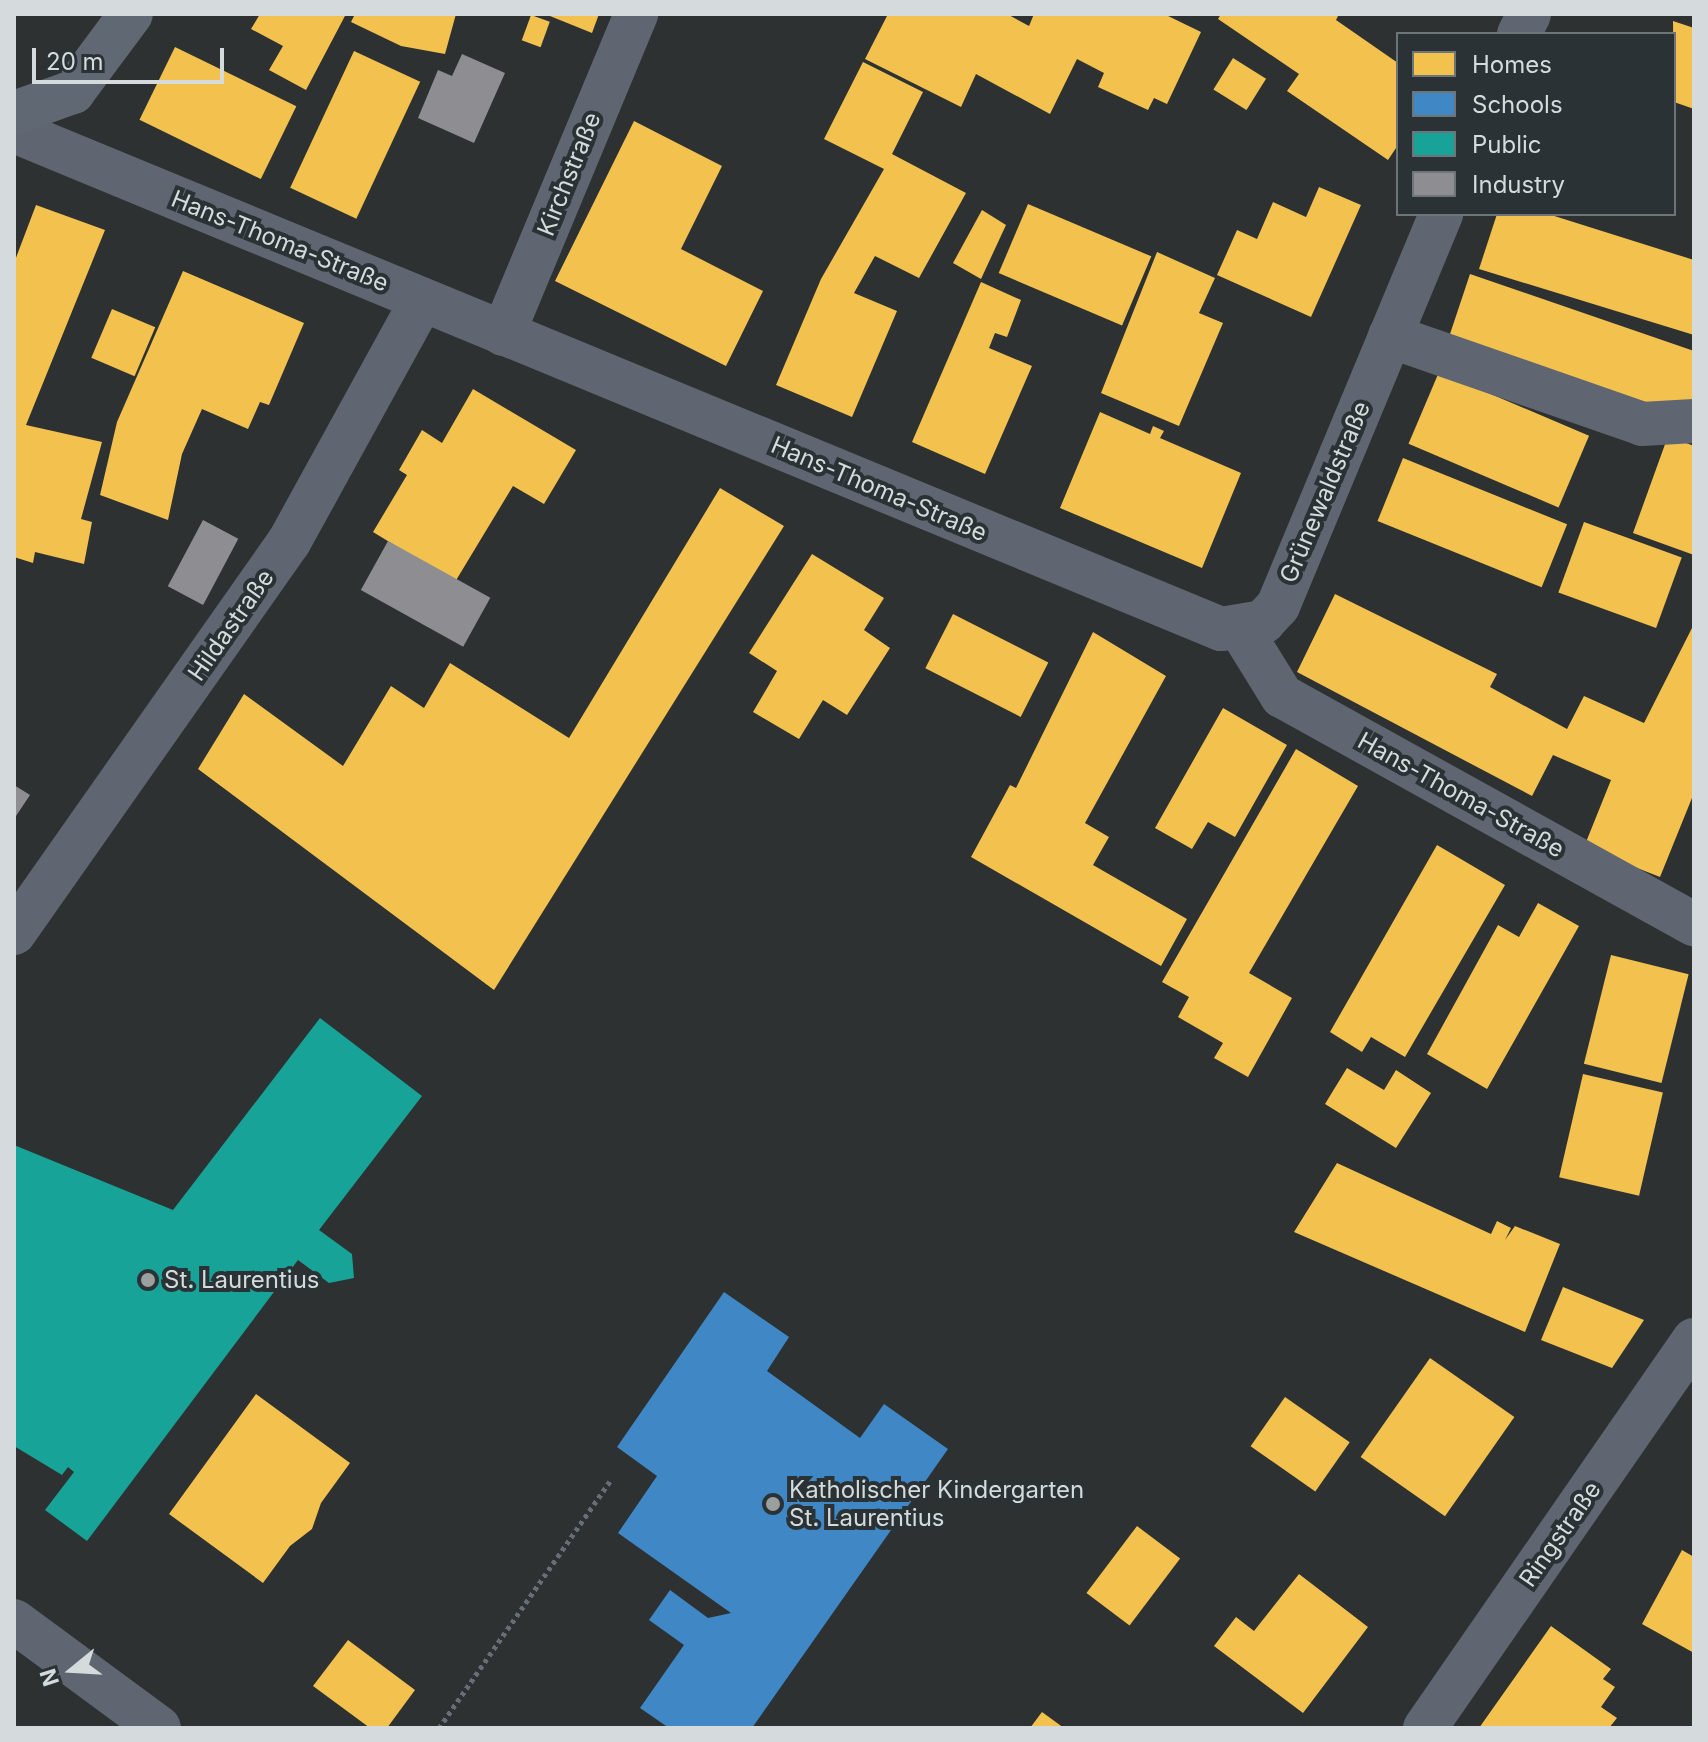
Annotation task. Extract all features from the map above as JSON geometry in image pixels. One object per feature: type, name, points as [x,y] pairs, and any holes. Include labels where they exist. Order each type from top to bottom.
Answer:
[{"type":"main road","points":[[14,113],[73,92],[131,14]]},
{"type":"street","name":"Kirchstraße","points":[[503,334],[636,14]]},
{"type":"street","points":[[1520,32],[1529,14]]},
{"type":"street","name":"Hans-Thoma-Straße","points":[[14,131],[1221,629],[1241,630],[1282,696],[1693,921]]},
{"type":"street","name":"Grünewaldstraße","points":[[1241,630],[1263,622],[1278,606],[1440,216]]},
{"type":"street","name":"Hildastraße","points":[[14,933],[289,542],[422,300]]},
{"type":"street","points":[[1390,336],[1642,424],[1694,421]]},
{"type":"street","name":"Ringstraße","points":[[1425,1728],[1694,1340]]},
{"type":"street","points":[[14,1621],[159,1728]]},
{"type":"path","points":[[439,1728],[611,1480]]},
{"type":"building: Homes","points":[[260,14],[346,14],[306,90],[269,70],[283,46],[251,29]]},
{"type":"building: Homes","points":[[355,14],[456,14],[445,54],[401,46],[351,22]]},
{"type":"building: Homes","points":[[545,14],[599,14],[592,33]]},
{"type":"building: Homes","points":[[888,14],[1007,14],[1029,26],[1034,14],[1164,14],[1201,32],[1167,104],[1154,98],[1148,110],[1098,87],[1104,73],[1077,59],[1050,114],[976,74],[961,107],[865,59]]},
{"type":"building: Homes","points":[[1221,14],[1339,14],[1336,20],[1396,62],[1396,148],[1388,160],[1287,91],[1299,74],[1218,19]]},
{"type":"building: Homes","points":[[531,15],[550,22],[541,47],[522,40]]},
{"type":"building: Homes","points":[[1673,21],[1694,28],[1694,109],[1676,103],[1676,32],[1673,32]]},
{"type":"building: Homes","points":[[175,47],[296,106],[261,179],[139,120]]},
{"type":"building: Homes","points":[[354,51],[420,82],[356,219],[290,188]]},
{"type":"building: Homes","points":[[1233,58],[1266,79],[1246,110],[1213,89]]},
{"type":"building: Homes","points":[[863,62],[923,92],[892,154],[966,193],[919,278],[875,256],[854,293],[897,311],[852,417],[776,385],[821,279],[884,169],[824,139]]},
{"type":"building: Homes","points":[[634,121],[722,166],[681,249],[763,291],[726,366],[555,281]]},
{"type":"building: Homes","points":[[1319,187],[1361,205],[1311,317],[1217,275],[1237,230],[1257,239],[1273,202],[1306,217]]},
{"type":"building: Homes","points":[[1028,204],[1151,256],[1122,325],[999,273]]},
{"type":"building: Homes","points":[[36,205],[105,230],[26,425],[102,442],[81,519],[92,522],[84,564],[35,552],[33,563],[14,557],[14,263]]},
{"type":"building: Homes","points":[[982,210],[1006,225],[981,279],[953,263]]},
{"type":"building: Homes","points":[[1496,216],[1554,216],[1694,260],[1694,335],[1479,269]]},
{"type":"building: Homes","points":[[1157,252],[1215,278],[1199,313],[1223,323],[1179,426],[1101,393]]},
{"type":"building: Homes","points":[[183,271],[304,323],[269,405],[260,402],[248,429],[202,409],[182,454],[168,520],[100,495],[117,422]]},
{"type":"building: Homes","points":[[1470,274],[1694,351],[1694,407],[1620,401],[1448,340]]},
{"type":"building: Homes","points":[[981,282],[1021,300],[1007,337],[995,333],[989,348],[1032,366],[985,474],[912,442]]},
{"type":"building: Homes","points":[[112,309],[155,327],[135,376],[91,358]]},
{"type":"building: Homes","points":[[1439,372],[1589,436],[1559,507],[1409,444]]},
{"type":"building: Homes","points":[[473,389],[576,450],[544,504],[513,486],[455,582],[373,532],[407,475],[399,470],[422,430],[442,443]]},
{"type":"building: Homes","points":[[1100,412],[1150,434],[1153,426],[1164,431],[1160,438],[1241,473],[1202,568],[1060,508]]},
{"type":"building: Homes","points":[[1668,436],[1694,446],[1694,555],[1633,533]]},
{"type":"building: Homes","points":[[1403,458],[1567,524],[1542,587],[1378,521]]},
{"type":"building: Homes","points":[[720,488],[784,526],[494,990],[198,769],[244,694],[343,766],[391,686],[424,708],[450,663],[569,738]]},
{"type":"building: Homes","points":[[1584,522],[1682,558],[1656,628],[1558,592]]},
{"type":"building: Homes","points":[[812,554],[884,598],[864,630],[890,648],[847,715],[823,700],[799,739],[753,712],[777,671],[749,653]]},
{"type":"building: Homes","points":[[1335,594],[1497,674],[1490,687],[1567,729],[1584,696],[1644,723],[1694,624],[1694,793],[1660,877],[1584,847],[1611,780],[1553,755],[1532,796],[1297,672]]},
{"type":"building: Homes","points":[[953,614],[1048,663],[1021,717],[925,668]]},
{"type":"building: Homes","points":[[1093,632],[1166,676],[1085,823],[1109,837],[1093,865],[1187,919],[1161,966],[971,857],[1010,785],[1016,788]]},
{"type":"building: Homes","points":[[1223,708],[1287,745],[1235,837],[1208,822],[1192,849],[1155,828]]},
{"type":"building: Homes","points":[[1296,749],[1358,786],[1249,973],[1292,998],[1248,1077],[1214,1058],[1223,1043],[1178,1017],[1189,997],[1162,982]]},
{"type":"building: Homes","points":[[1437,845],[1505,885],[1405,1057],[1371,1037],[1362,1052],[1330,1032]]},
{"type":"building: Homes","points":[[1538,903],[1579,926],[1487,1089],[1427,1054],[1498,925],[1519,937]]},
{"type":"building: Homes","points":[[1611,955],[1689,974],[1662,1083],[1584,1064]]},
{"type":"building: Homes","points":[[1347,1068],[1384,1090],[1396,1070],[1431,1093],[1396,1148],[1325,1104]]},
{"type":"building: Homes","points":[[1583,1074],[1663,1092],[1639,1196],[1559,1177]]},
{"type":"building: Homes","points":[[1337,1163],[1491,1234],[1497,1221],[1511,1228],[1505,1240],[1515,1226],[1560,1244],[1525,1332],[1294,1232]]},
{"type":"building: Homes","points":[[1563,1287],[1644,1320],[1612,1368],[1541,1340]]},
{"type":"building: Homes","points":[[1430,1358],[1514,1417],[1445,1516],[1361,1457]]},
{"type":"building: Homes","points":[[256,1394],[350,1463],[321,1503],[312,1529],[290,1546],[263,1583],[169,1514]]},
{"type":"building: Homes","points":[[1285,1397],[1350,1442],[1315,1491],[1251,1446]]},
{"type":"building: Homes","points":[[1137,1526],[1180,1558],[1130,1626],[1086,1593]]},
{"type":"building: Homes","points":[[1682,1550],[1694,1557],[1694,1653],[1642,1624]]},
{"type":"building: Homes","points":[[1299,1574],[1368,1627],[1303,1713],[1214,1646],[1236,1617],[1254,1631]]},
{"type":"building: Homes","points":[[1551,1626],[1611,1669],[1603,1679],[1615,1687],[1601,1707],[1617,1718],[1609,1728],[1479,1728]]},
{"type":"building: Homes","points":[[348,1640],[415,1690],[387,1728],[370,1728],[313,1686]]},
{"type":"building: Homes","points":[[1042,1712],[1064,1728],[1030,1728]]},
{"type":"building: Schools","name":"Katholischer Kindergarten St. Laurentius","points":[[724,1292],[789,1337],[767,1371],[860,1438],[884,1404],[948,1449],[752,1728],[669,1728],[640,1708],[684,1645],[649,1620],[670,1590],[708,1618],[731,1613],[618,1533],[657,1476],[617,1447]]},
{"type":"building: Public","name":"St. Laurentius","points":[[320,1018],[422,1096],[319,1230],[352,1254],[354,1278],[329,1283],[298,1260],[87,1541],[45,1510],[74,1472],[68,1467],[62,1475],[14,1446],[14,1145],[173,1210]]},
{"type":"building: Industry","points":[[462,54],[505,73],[474,143],[418,118],[438,70],[452,76]]},
{"type":"building: Industry","points":[[203,520],[238,539],[203,605],[168,586]]},
{"type":"building: Industry","points":[[388,541],[490,598],[463,647],[361,590]]},
{"type":"building: Industry","points":[[14,785],[30,795],[14,819]]},
{"type":"place","name":"St. Laurentius","points":[[148,1280]]},
{"type":"place","name":"Katholischer Kindergarten St. Laurentius","points":[[773,1504]]}]
